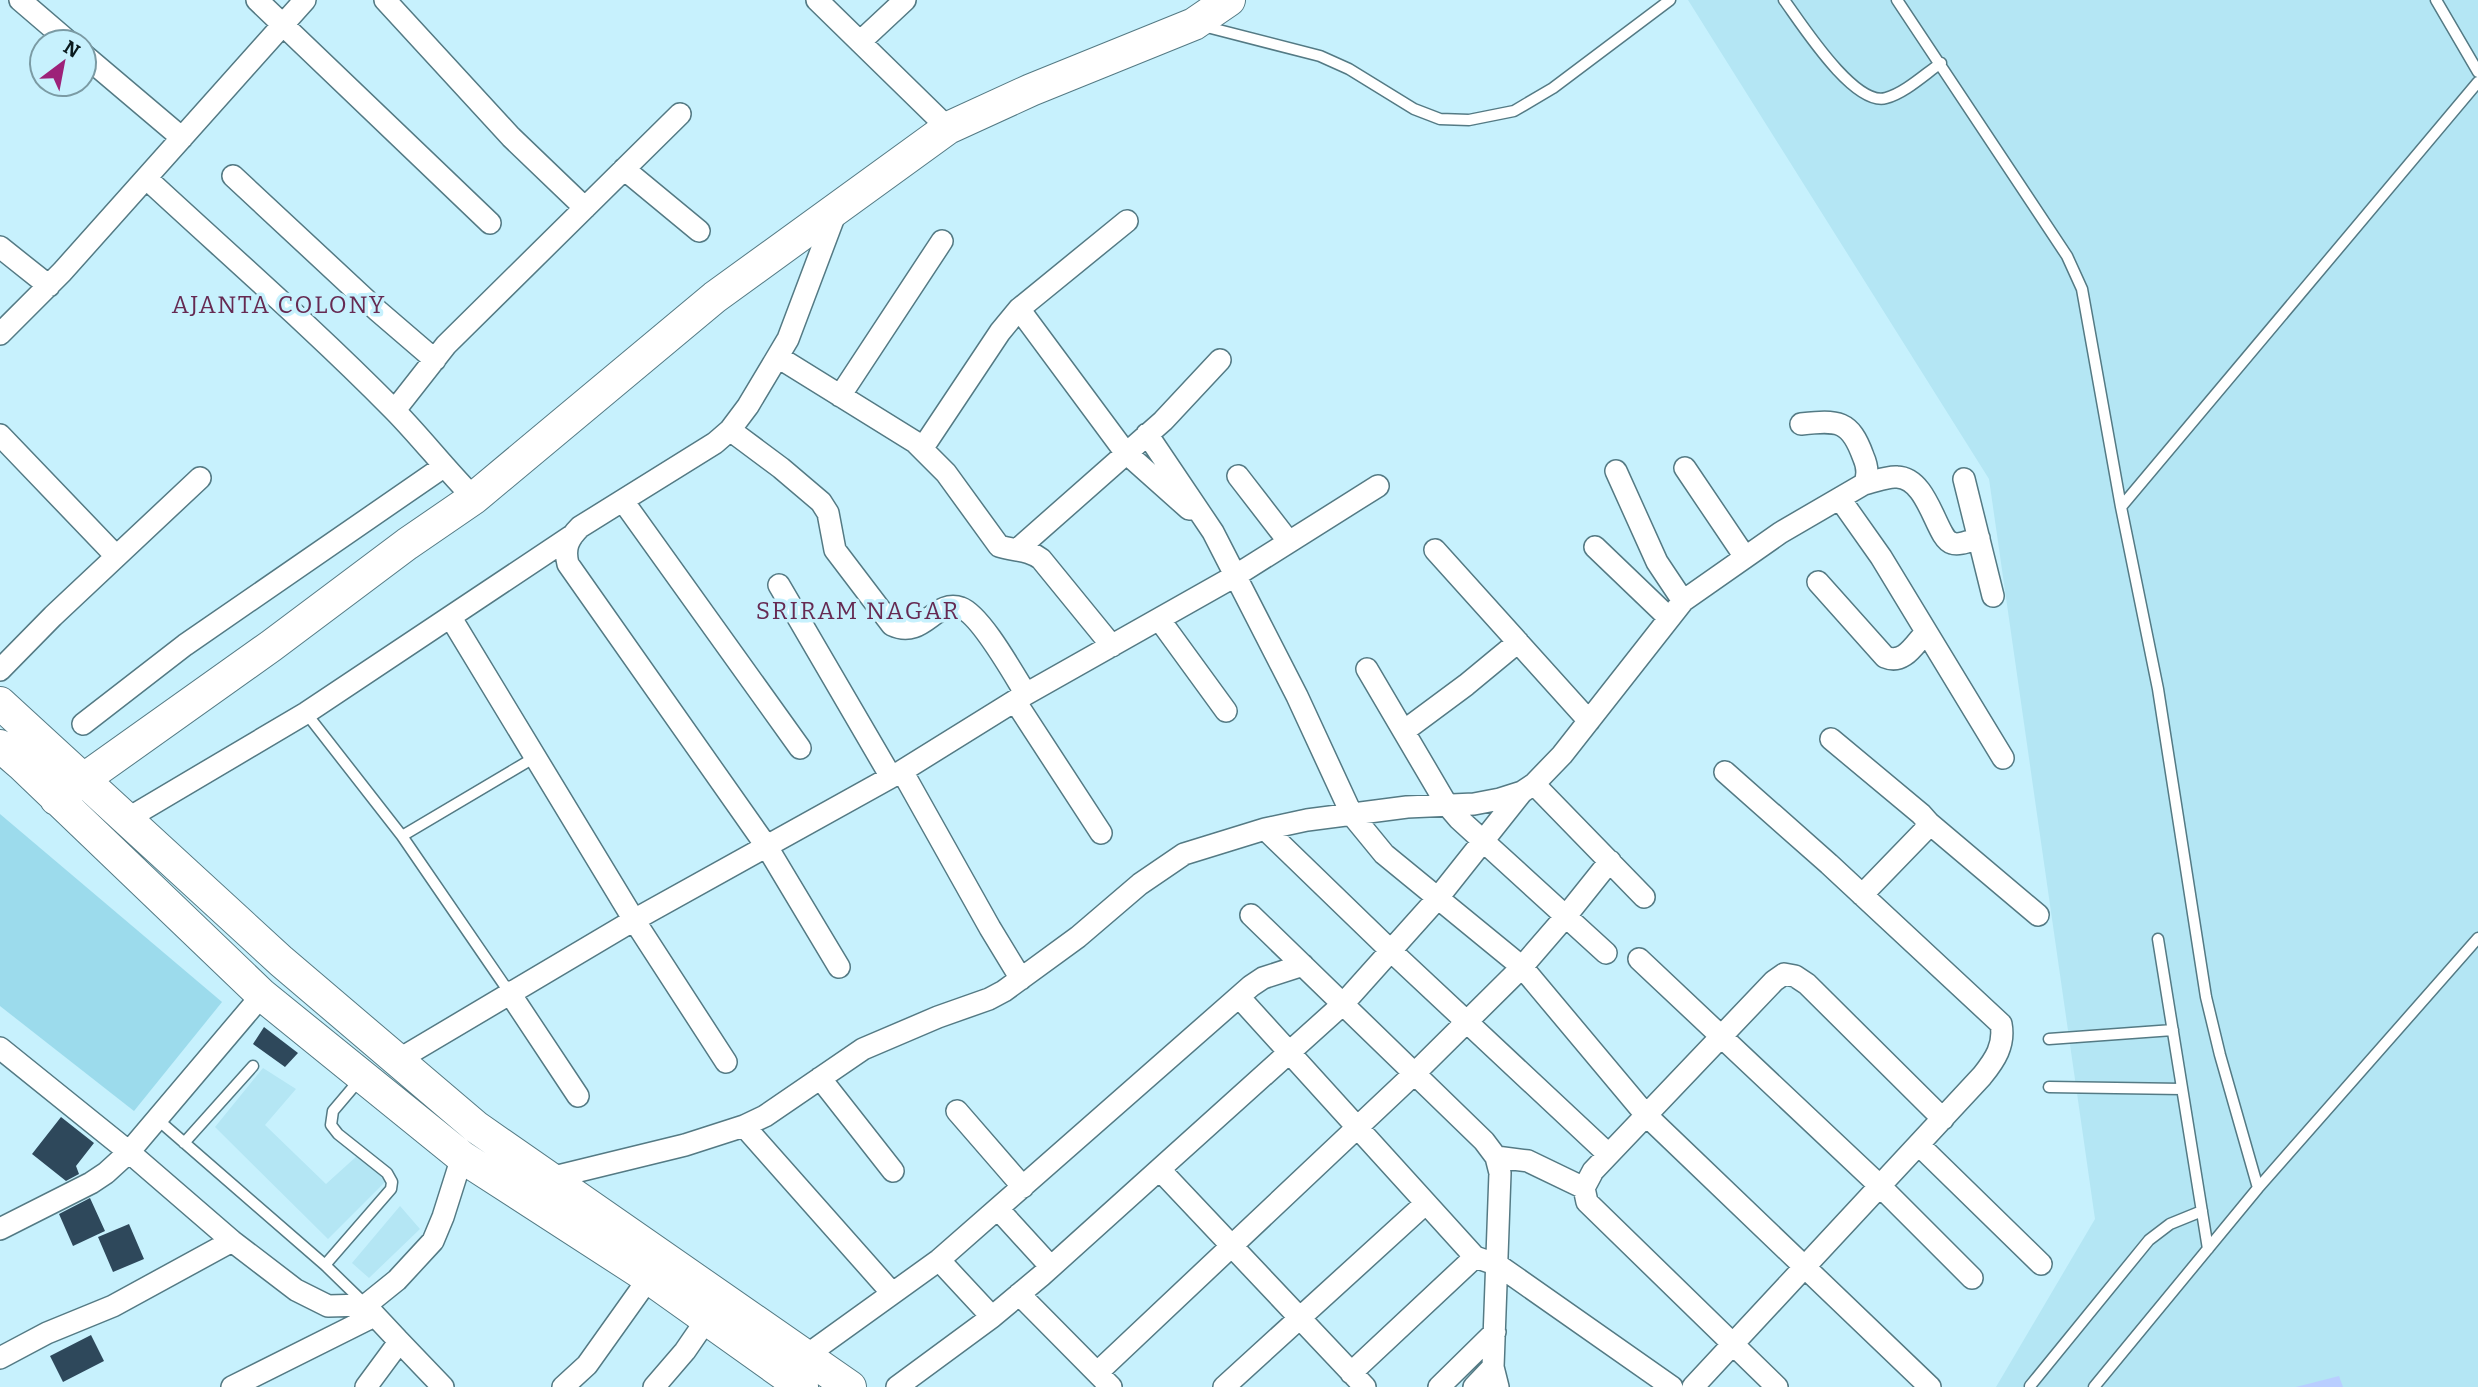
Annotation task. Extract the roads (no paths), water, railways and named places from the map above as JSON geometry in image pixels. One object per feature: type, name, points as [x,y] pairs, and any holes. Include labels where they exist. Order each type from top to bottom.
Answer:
[{"type":"main road","points":[[56,799],[474,498],[715,297],[948,128],[1031,90],[1194,24],[1229,0]]},
{"type":"main road","points":[[0,703],[281,961],[558,1195],[649,1278],[802,1387]]},
{"type":"main road","points":[[0,746],[262,995],[462,1157],[558,1195],[807,1355],[841,1384]]},
{"type":"street","points":[[20,0],[53,28]]},
{"type":"street","points":[[257,0],[489,223]]},
{"type":"street","points":[[0,334],[48,286],[305,0]]},
{"type":"street","points":[[385,0],[511,137],[585,208]]},
{"type":"street","points":[[817,0],[948,128]]},
{"type":"street","points":[[860,42],[905,0]]},
{"type":"street","points":[[98,67],[182,138]]},
{"type":"street","points":[[395,411],[446,345],[680,114]]},
{"type":"street","points":[[624,169],[699,231]]},
{"type":"street","points":[[233,176],[378,311],[435,360]]},
{"type":"street","points":[[146,178],[341,357],[395,411],[443,467],[474,498]]},
{"type":"street","points":[[127,819],[306,713],[623,501],[715,443],[730,430],[748,406],[788,340],[838,207]]},
{"type":"street","points":[[922,449],[1000,332],[1019,309],[1127,221]]},
{"type":"street","points":[[840,396],[942,241]]},
{"type":"street","points":[[0,247],[48,286]]},
{"type":"street","points":[[1019,309],[1125,452],[1213,532]]},
{"type":"street","points":[[778,356],[922,449],[946,473],[991,537],[999,545],[1011,550],[1032,552],[1041,559],[1112,646]]},
{"type":"street","points":[[1018,549],[1163,421],[1220,360]]},
{"type":"street","points":[[1801,424],[1838,423],[1854,432],[1865,460],[1868,478],[1864,484]]},
{"type":"street","points":[[730,430],[821,502],[828,513],[835,550],[892,625],[903,630],[913,629],[935,613],[953,607],[962,608],[981,624],[1101,833]]},
{"type":"street","points":[[1147,434],[1213,532],[1297,696],[1352,815],[1384,854],[1522,967],[1646,1115],[1930,1387]]},
{"type":"street","points":[[0,435],[116,556]]},
{"type":"street","points":[[83,723],[185,645],[443,467]]},
{"type":"street","points":[[1685,468],[1745,556]]},
{"type":"street","points":[[1616,471],[1657,562],[1683,601]]},
{"type":"street","points":[[1238,476],[1289,542]]},
{"type":"street","points":[[897,1387],[992,1317],[1051,1267],[1343,1004],[1437,899],[1528,788],[1562,755],[1683,601],[1792,525],[1864,484],[1897,477],[1910,480],[1929,505],[1949,542],[1955,544],[1979,538]]},
{"type":"street","points":[[0,670],[200,478]]},
{"type":"street","points":[[1964,479],[1993,596]]},
{"type":"street","points":[[398,1060],[509,992],[896,774],[1021,697],[1235,576],[1378,486]]},
{"type":"street","points":[[1840,499],[1881,557],[2003,758]]},
{"type":"street","points":[[623,501],[800,748]]},
{"type":"street","points":[[573,535],[566,553],[568,564],[767,847],[839,967]]},
{"type":"street","points":[[1595,547],[1668,617]]},
{"type":"street","points":[[1434,550],[1589,721]]},
{"type":"street","points":[[1818,582],[1885,657],[1894,661],[1902,659],[1926,632]]},
{"type":"street","points":[[779,585],[1021,979]]},
{"type":"street","points":[[451,618],[634,920],[726,1062]]},
{"type":"street","points":[[1159,619],[1226,710]]},
{"type":"street","points":[[1404,731],[1466,685],[1517,642]]},
{"type":"street","points":[[1367,669],[1447,805],[1606,953]]},
{"type":"street","points":[[1831,739],[2038,915]]},
{"type":"street","points":[[1693,1387],[1943,1119],[1995,1059],[2004,1038],[2001,1024],[1725,772]]},
{"type":"street","points":[[558,1195],[668,1149],[744,1126],[765,1116],[863,1049],[989,999],[1078,937],[1160,868],[1184,854],[1265,829],[1307,820],[1408,807],[1474,803],[1528,788]]},
{"type":"street","points":[[1528,788],[1610,860],[1644,897]]},
{"type":"street","points":[[1862,895],[1929,823]]},
{"type":"street","points":[[1265,829],[1608,1154]]},
{"type":"street","points":[[1019,1294],[1104,1379],[1231,1247],[1415,1073],[1522,967],[1610,860]]},
{"type":"street","points":[[1251,915],[1484,1141],[1496,1157],[1500,1173],[1495,1377],[1474,1387]]},
{"type":"street","points":[[1639,959],[1880,1186],[1972,1278]]},
{"type":"street","points":[[807,1355],[939,1260],[1263,978],[1303,965]]},
{"type":"street","points":[[1777,1387],[1587,1202],[1584,1188],[1592,1171],[1720,1036],[1784,974],[1795,976],[1807,984],[1943,1119]]},
{"type":"street","points":[[509,992],[578,1096]]},
{"type":"street","points":[[3,1224],[92,1183],[106,1173],[129,1152],[262,995]]},
{"type":"street","points":[[1239,997],[1475,1257],[1498,1265],[1672,1387]]},
{"type":"street","points":[[0,1048],[129,1152],[232,1241],[311,1299],[328,1306],[370,1311],[443,1387]]},
{"type":"street","points":[[820,1078],[893,1171]]},
{"type":"street","points":[[957,1111],[1023,1187]]},
{"type":"street","points":[[744,1126],[892,1293]]},
{"type":"street","points":[[1919,1145],[2041,1264]]},
{"type":"street","points":[[232,1387],[370,1311],[433,1241],[462,1157]]},
{"type":"street","points":[[1496,1157],[1528,1161],[1584,1188]]},
{"type":"street","points":[[1160,1170],[1358,1380],[1475,1257]]},
{"type":"street","points":[[1224,1387],[1426,1203]]},
{"type":"street","points":[[998,1209],[1051,1267]]},
{"type":"street","points":[[0,1358],[47,1333],[113,1306],[232,1241]]},
{"type":"street","points":[[939,1260],[992,1317]]},
{"type":"street","points":[[563,1387],[587,1365],[649,1278]]},
{"type":"street","points":[[654,1387],[685,1351],[707,1319]]},
{"type":"street","points":[[1439,1387],[1495,1332]]},
{"type":"street","points":[[366,1387],[394,1353],[397,1339]]},
{"type":"lane","points":[[1194,24],[1320,56],[1349,69],[1415,109],[1440,119],[1469,120],[1514,111],[1553,88],[1670,0]]},
{"type":"lane","points":[[1784,0],[1837,69],[1854,87],[1869,97],[1885,99],[1941,64]]},
{"type":"lane","points":[[1897,0],[2067,256],[2082,289],[2120,507],[2158,689],[2206,997],[2258,1188]]},
{"type":"lane","points":[[2436,0],[2478,72]]},
{"type":"lane","points":[[2120,507],[2478,82]]},
{"type":"lane","points":[[306,713],[402,836],[509,992]]},
{"type":"lane","points":[[402,836],[537,756]]},
{"type":"lane","points":[[2094,1387],[2258,1188],[2478,938]]},
{"type":"lane","points":[[2158,939],[2208,1248]]},
{"type":"lane","points":[[2049,1039],[2172,1030]]},
{"type":"lane","points":[[184,1143],[253,1066]]},
{"type":"lane","points":[[325,1265],[391,1189],[392,1182],[387,1173],[338,1134],[331,1125],[332,1111],[362,1076]]},
{"type":"lane","points":[[2049,1087],[2182,1089]]},
{"type":"lane","points":[[157,1119],[325,1265],[370,1311]]},
{"type":"lane","points":[[2030,1387],[2149,1240],[2170,1224],[2202,1211]]},
{"type":"district","name":"AJANTA COLONY","points":[[279,305]]},
{"type":"district","name":"SRIRAM NAGAR","points":[[858,611]]}]
